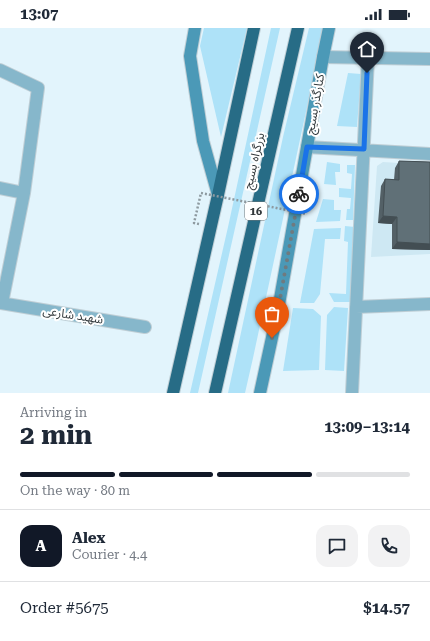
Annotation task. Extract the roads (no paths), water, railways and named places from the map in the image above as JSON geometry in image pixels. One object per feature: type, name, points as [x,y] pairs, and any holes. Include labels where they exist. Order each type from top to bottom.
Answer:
[{"type":"highway","points":[[173,393],[254,28]]},
{"type":"highway","name":"بزرگراه بسیج","points":[[214,393],[298,28]]},
{"type":"main road","points":[[195,28],[190,56],[203,141],[218,195]]},
{"type":"main road","name":"کنارگذر بسیج","points":[[260,393],[278,310],[329,28]]},
{"type":"street","points":[[323,57],[430,60]]},
{"type":"street","points":[[352,393],[368,58]]},
{"type":"street","points":[[0,70],[38,88],[24,193],[1,303]]},
{"type":"street","points":[[307,147],[364,149],[430,154]]},
{"type":"street","points":[[0,188],[24,193]]},
{"type":"street","name":"شهید شارعی","points":[[1,303],[145,327]]},
{"type":"street","points":[[356,307],[430,304]]}]
